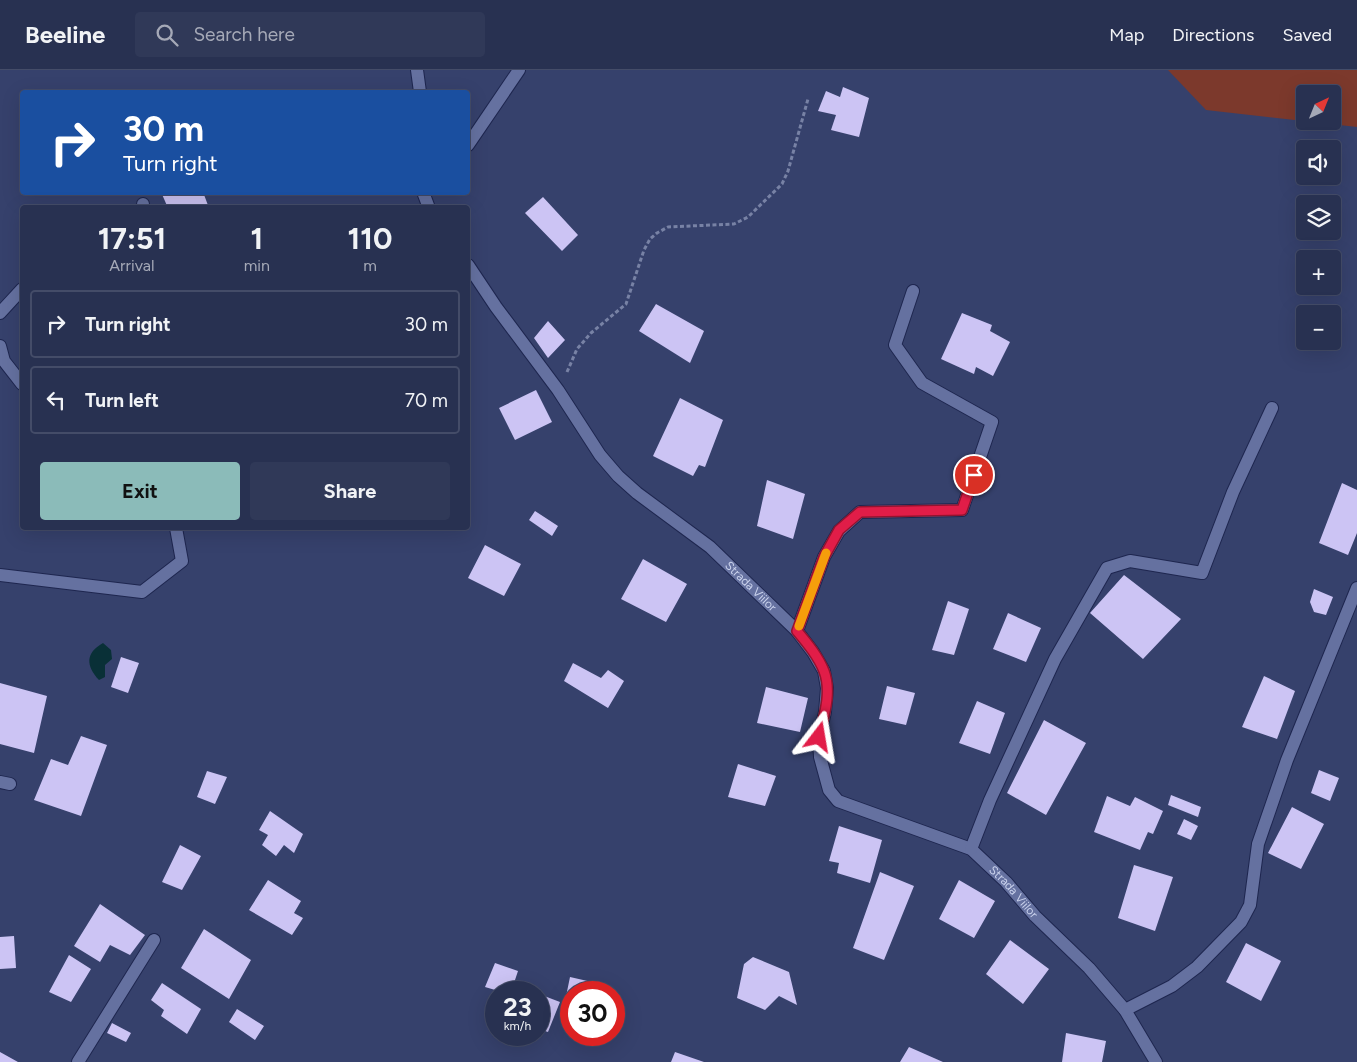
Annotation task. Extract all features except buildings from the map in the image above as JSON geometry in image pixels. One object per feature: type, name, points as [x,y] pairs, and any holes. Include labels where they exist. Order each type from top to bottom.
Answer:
[{"type":"street","points":[[417,70],[420,90]]},
{"type":"street","points":[[470,142],[519,70]]},
{"type":"street","name":"Strada Viilor","points":[[470,268],[558,390],[600,455],[618,476],[637,493],[710,547],[797,631],[813,652],[824,671],[827,688],[825,712],[819,737],[820,757],[829,790],[838,801],[971,849],[1006,882],[1035,916],[1089,968],[1125,1010],[1156,1062]]},
{"type":"street","points":[[0,313],[20,291]]},
{"type":"street","points":[[797,631],[824,557],[839,530],[860,512],[962,510],[992,422],[922,383],[895,345],[912,291]]},
{"type":"street","points":[[0,346],[4,361],[20,381]]},
{"type":"street","points":[[971,849],[990,800],[1055,659],[1107,568],[1130,561],[1202,573],[1233,492],[1272,408]]},
{"type":"street","points":[[0,576],[142,592],[182,561],[176,530]]},
{"type":"street","points":[[1125,1010],[1172,986],[1197,967],[1242,922],[1250,905],[1258,844],[1287,760],[1357,588]]},
{"type":"street","points":[[78,1062],[154,940]]},
{"type":"path","points":[[558,390],[577,349],[591,333],[626,304],[644,250],[650,239],[668,227],[734,224],[748,217],[782,184],[788,171],[808,98]]},
{"type":"shaded area","points":[[1168,70],[1357,70],[1357,127],[1341,125],[1341,85],[1296,85],[1296,120],[1206,110]]},
{"type":"shaded area","points":[[103,643],[111,650],[112,659],[105,665],[105,677],[99,680],[92,670],[89,660],[93,651]]},
{"type":"slow traffic","points":[[799,626],[826,553]]},
{"type":"route","points":[[819,737],[825,712],[827,688],[824,671],[813,652],[797,631],[824,557],[839,530],[860,512],[962,510],[974,475]]}]
